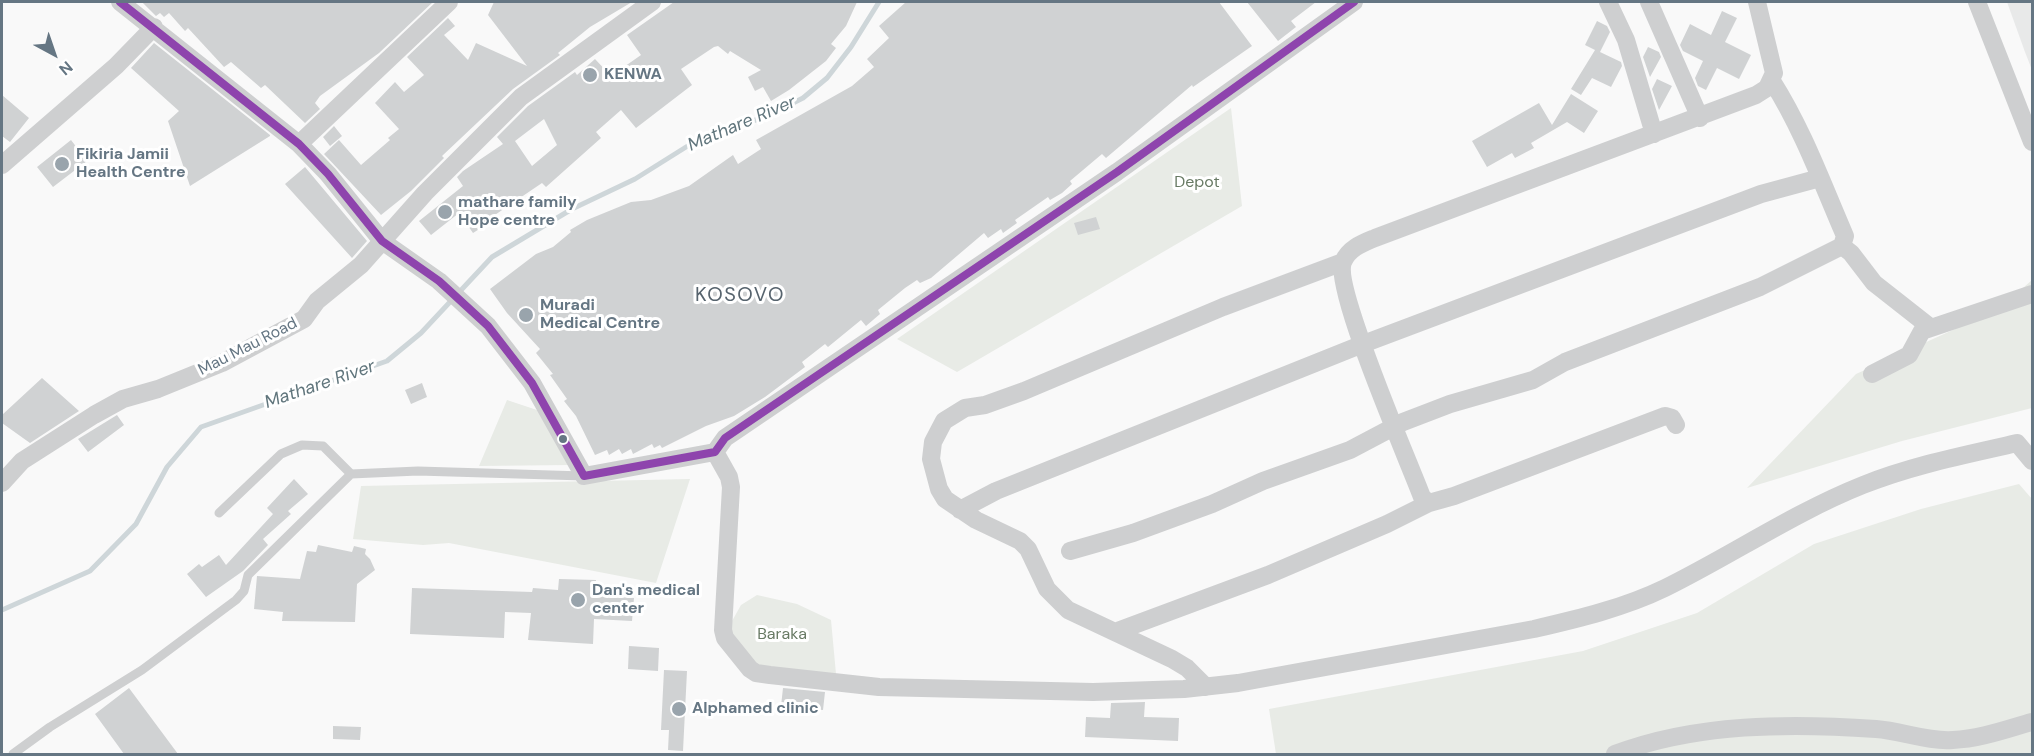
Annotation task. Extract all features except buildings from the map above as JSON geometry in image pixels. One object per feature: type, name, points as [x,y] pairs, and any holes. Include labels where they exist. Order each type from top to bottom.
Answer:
[{"type":"street","points":[[120,2],[299,144],[328,174],[382,241],[439,282],[488,326],[532,383],[584,476],[715,452],[726,438],[1117,172],[1272,58],[1334,8],[1354,2]]},
{"type":"street","points":[[299,144],[449,2]]},
{"type":"street","name":"Mau Mau Road","points":[[2,483],[22,461],[123,399],[158,389],[222,363],[304,319],[317,301],[361,266],[382,241],[521,97],[651,2]]},
{"type":"street","points":[[1608,2],[1626,40],[1654,134]]},
{"type":"street","points":[[1649,2],[1700,118]]},
{"type":"street","points":[[1070,551],[1133,533],[1212,504],[1263,481],[1350,450],[1450,404],[1533,380],[1565,362],[1760,287],[1842,246],[1845,236],[1790,110],[1772,81],[1774,63],[1757,2]]},
{"type":"street","points":[[1977,2],[2032,142]]},
{"type":"street","points":[[2,165],[116,66],[154,27]]},
{"type":"street","points":[[1429,502],[1422,497],[1394,428],[1342,283],[1343,262],[1351,250],[1375,238],[1700,118],[1756,95],[1772,81]]},
{"type":"street","points":[[960,510],[996,491],[1364,344],[1761,194],[1820,178]]},
{"type":"street","points":[[1842,246],[1851,253],[1874,283],[1930,327]]},
{"type":"street","points":[[1206,687],[1187,668],[1172,659],[1068,610],[1047,589],[1028,549],[1014,537],[986,525],[945,499],[939,489],[931,459],[938,430],[944,421],[958,411],[1024,391],[1223,307],[1343,262]]},
{"type":"street","points":[[1872,374],[1909,355],[1919,334],[1930,327],[2032,294]]},
{"type":"street","points":[[1115,632],[1301,561],[1387,524],[1429,502],[1454,496],[1665,416],[1672,418],[1676,425]]},
{"type":"street","points":[[715,452],[728,474],[731,487],[723,630],[732,648],[756,673],[879,687],[1122,692],[1206,687],[1490,639],[1576,619],[1664,588],[1791,518],[1864,485],[1964,454],[2025,442],[2032,461]]},
{"type":"street","points":[[1616,754],[1675,738],[1742,729],[1876,729],[1952,740],[1995,733],[2032,722]]},
{"type":"lane","points":[[219,513],[280,454],[302,445],[323,446],[351,474]]},
{"type":"lane","points":[[13,754],[50,727],[142,669],[236,600],[244,591],[248,575],[351,474],[418,471],[584,476]]},
{"type":"shaded area","points":[[2007,2],[2032,2],[2032,70],[2025,52]]},
{"type":"green space","name":"Depot","points":[[1231,108],[1242,206],[957,372],[897,339]]},
{"type":"green space","points":[[2032,280],[2032,408],[1902,441],[1747,488],[1856,374],[1999,309]]},
{"type":"green space","points":[[507,400],[546,413],[570,465],[479,466]]},
{"type":"green space","points":[[690,479],[656,583],[449,543],[423,545],[353,539],[361,486]]},
{"type":"green space","points":[[2019,484],[2032,499],[2032,754],[1276,754],[1269,709],[1583,651],[1697,613],[1814,544],[1921,509]]},
{"type":"green space","name":"Baraka","points":[[757,595],[797,604],[831,620],[836,674],[758,667],[727,630],[741,605]]},
{"type":"waterway","name":"Mathare River","points":[[2,610],[90,571],[136,524],[167,467],[201,427],[387,361],[421,333],[492,257],[572,209],[635,179],[702,137],[765,117],[803,98],[827,78],[851,47],[879,2]]},
{"type":"transit line","points":[[120,2],[299,144],[328,174],[382,241],[439,281],[488,326],[532,383],[584,476],[715,452],[725,438],[1117,172],[1354,2]]},
{"type":"place","name":"KENWA","points":[[590,75]]},
{"type":"place","name":"Fikiria Jamii Health Centre","points":[[62,164]]},
{"type":"place","name":"mathare family Hope centre","points":[[445,212]]},
{"type":"place","name":"Muradi Medical Centre","points":[[526,315]]},
{"type":"place","name":"Dan's medical center","points":[[578,600]]},
{"type":"place","name":"Alphamed clinic","points":[[679,709]]},
{"type":"district","name":"KOSOVO","points":[[740,296]]}]
